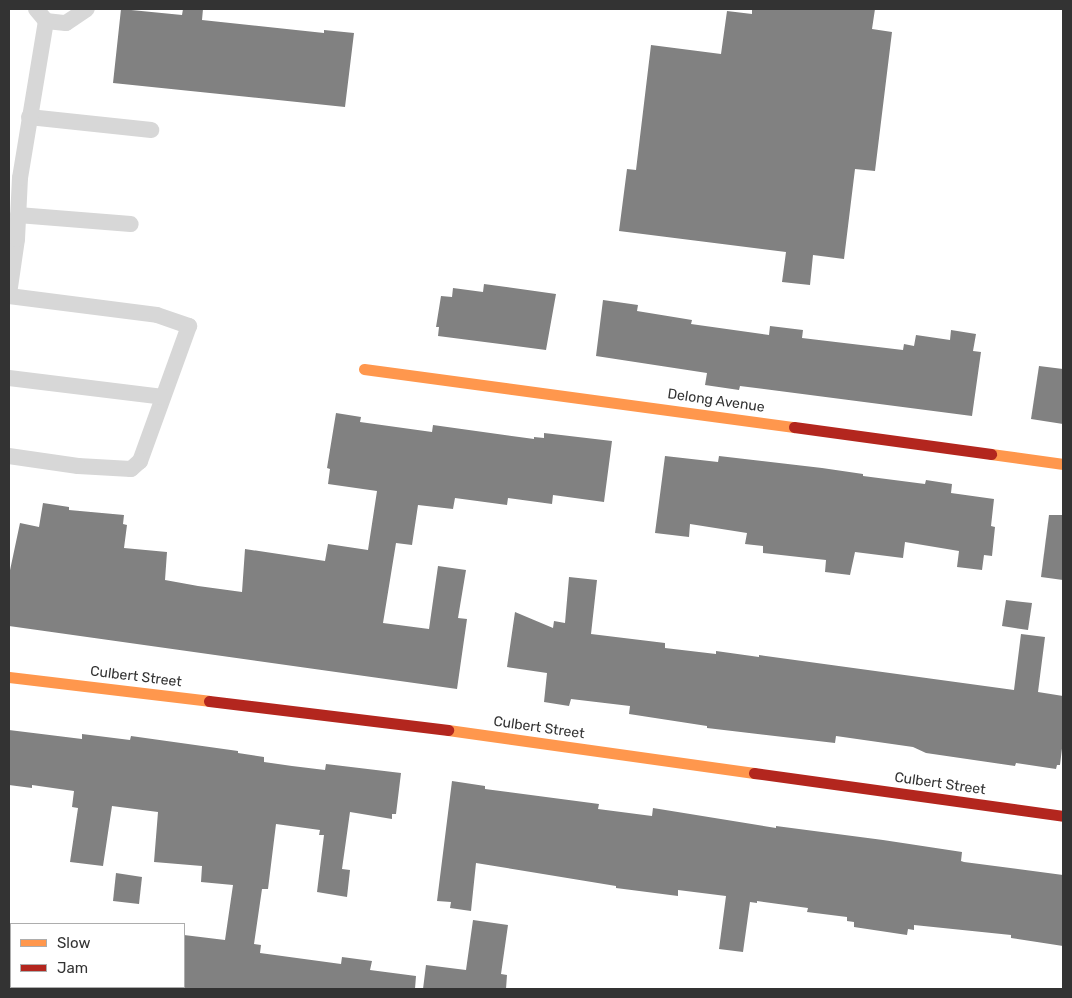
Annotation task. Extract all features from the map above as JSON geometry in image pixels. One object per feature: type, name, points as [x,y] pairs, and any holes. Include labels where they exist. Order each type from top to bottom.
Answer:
[{"type":"street","name":"Delong Avenue","points":[[364,369],[1063,464]]},
{"type":"street","name":"Culbert Street","points":[[9,677],[396,723],[1063,816]]},
{"type":"lane","points":[[9,456],[78,466],[131,469],[140,461],[189,326],[157,315],[9,295],[20,178],[41,15],[66,23],[87,9]]},
{"type":"lane","points":[[29,117],[151,130]]},
{"type":"lane","points":[[18,215],[131,224]]},
{"type":"lane","points":[[9,378],[163,397]]},
{"type":"building","points":[[121,9],[182,15],[183,9],[203,9],[202,20],[324,33],[324,30],[354,33],[345,107],[113,83]]},
{"type":"building","points":[[752,9],[875,9],[872,29],[892,32],[875,171],[855,169],[844,259],[813,255],[810,285],[782,282],[786,252],[619,231],[627,169],[636,170],[651,45],[721,54],[727,11],[752,14]]},
{"type":"building","points":[[484,284],[556,294],[546,350],[438,336],[439,327],[436,327],[441,296],[452,297],[453,288],[483,292]]},
{"type":"building","points":[[603,300],[638,305],[637,311],[692,320],[691,324],[769,335],[770,326],[803,330],[802,338],[903,350],[904,344],[914,346],[916,335],[950,340],[951,330],[976,334],[973,351],[981,352],[972,416],[740,386],[739,390],[705,385],[707,373],[596,356]]},
{"type":"building","points":[[1039,366],[1063,369],[1063,424],[1031,419]]},
{"type":"building","points":[[336,413],[361,417],[360,422],[432,432],[433,425],[534,439],[534,437],[544,438],[544,433],[612,441],[604,502],[553,495],[552,504],[508,498],[507,505],[455,498],[453,509],[418,505],[412,545],[396,543],[383,623],[429,629],[438,566],[466,570],[458,618],[467,619],[457,689],[9,626],[9,575],[20,523],[39,527],[43,503],[69,507],[69,510],[124,515],[123,524],[127,525],[124,548],[167,552],[165,580],[198,586],[242,592],[245,549],[325,561],[328,544],[368,550],[377,491],[328,484],[330,469],[327,468]]},
{"type":"building","points":[[665,456],[718,462],[719,456],[822,468],[863,474],[863,476],[925,484],[926,480],[952,484],[951,493],[994,499],[991,526],[995,527],[992,556],[984,555],[982,570],[957,567],[959,551],[905,542],[903,558],[855,552],[850,575],[825,572],[826,560],[763,553],[763,546],[745,544],[747,533],[690,524],[689,537],[655,533]]},
{"type":"building","points":[[1049,515],[1063,515],[1063,580],[1041,577]]},
{"type":"building","points":[[569,577],[597,580],[591,634],[665,643],[665,648],[716,654],[716,651],[759,657],[759,655],[1014,690],[1021,634],[1045,637],[1038,692],[1063,696],[1063,740],[1060,765],[1057,765],[1056,769],[1016,763],[1015,766],[926,753],[913,747],[836,736],[835,743],[707,728],[707,726],[629,714],[630,706],[571,699],[569,706],[544,702],[547,673],[507,667],[515,612],[553,628],[554,621],[565,623]]},
{"type":"building","points":[[1006,600],[1032,603],[1028,630],[1002,626]]},
{"type":"building","points":[[9,730],[82,739],[82,734],[130,740],[131,736],[238,751],[238,753],[264,757],[264,762],[292,766],[325,770],[326,764],[401,773],[396,814],[392,814],[392,819],[350,812],[342,869],[350,870],[347,897],[317,892],[324,835],[319,835],[320,830],[276,824],[268,889],[262,889],[254,944],[261,945],[260,953],[341,964],[342,957],[372,961],[370,970],[416,976],[415,989],[184,989],[185,935],[225,940],[233,885],[201,882],[202,866],[154,862],[158,812],[112,806],[103,866],[70,862],[78,808],[72,807],[74,791],[32,785],[32,788],[9,785]]},
{"type":"building","points":[[452,781],[485,786],[485,789],[599,804],[598,809],[652,816],[653,808],[776,828],[776,826],[962,852],[961,861],[964,862],[1063,875],[1063,946],[1011,938],[1011,935],[914,925],[914,930],[908,929],[907,935],[854,927],[854,922],[847,921],[847,917],[807,912],[808,908],[757,901],[757,903],[750,902],[743,952],[719,949],[726,896],[678,890],[678,896],[616,888],[616,886],[476,863],[471,911],[450,908],[451,902],[437,901]]},
{"type":"building","points":[[116,873],[142,877],[139,904],[113,901]]},
{"type":"building","points":[[473,920],[508,925],[501,974],[507,975],[506,989],[423,989],[426,965],[466,970]]},
{"type":"traffic: slow","points":[[364,369],[794,427]]},
{"type":"traffic: slow","points":[[991,454],[1063,464]]},
{"type":"traffic: slow","points":[[9,677],[209,701]]},
{"type":"traffic: slow","points":[[448,730],[754,773]]},
{"type":"traffic: jam","points":[[794,427],[991,454]]},
{"type":"traffic: jam","points":[[209,701],[448,730]]},
{"type":"traffic: jam","points":[[754,773],[1063,816]]}]
